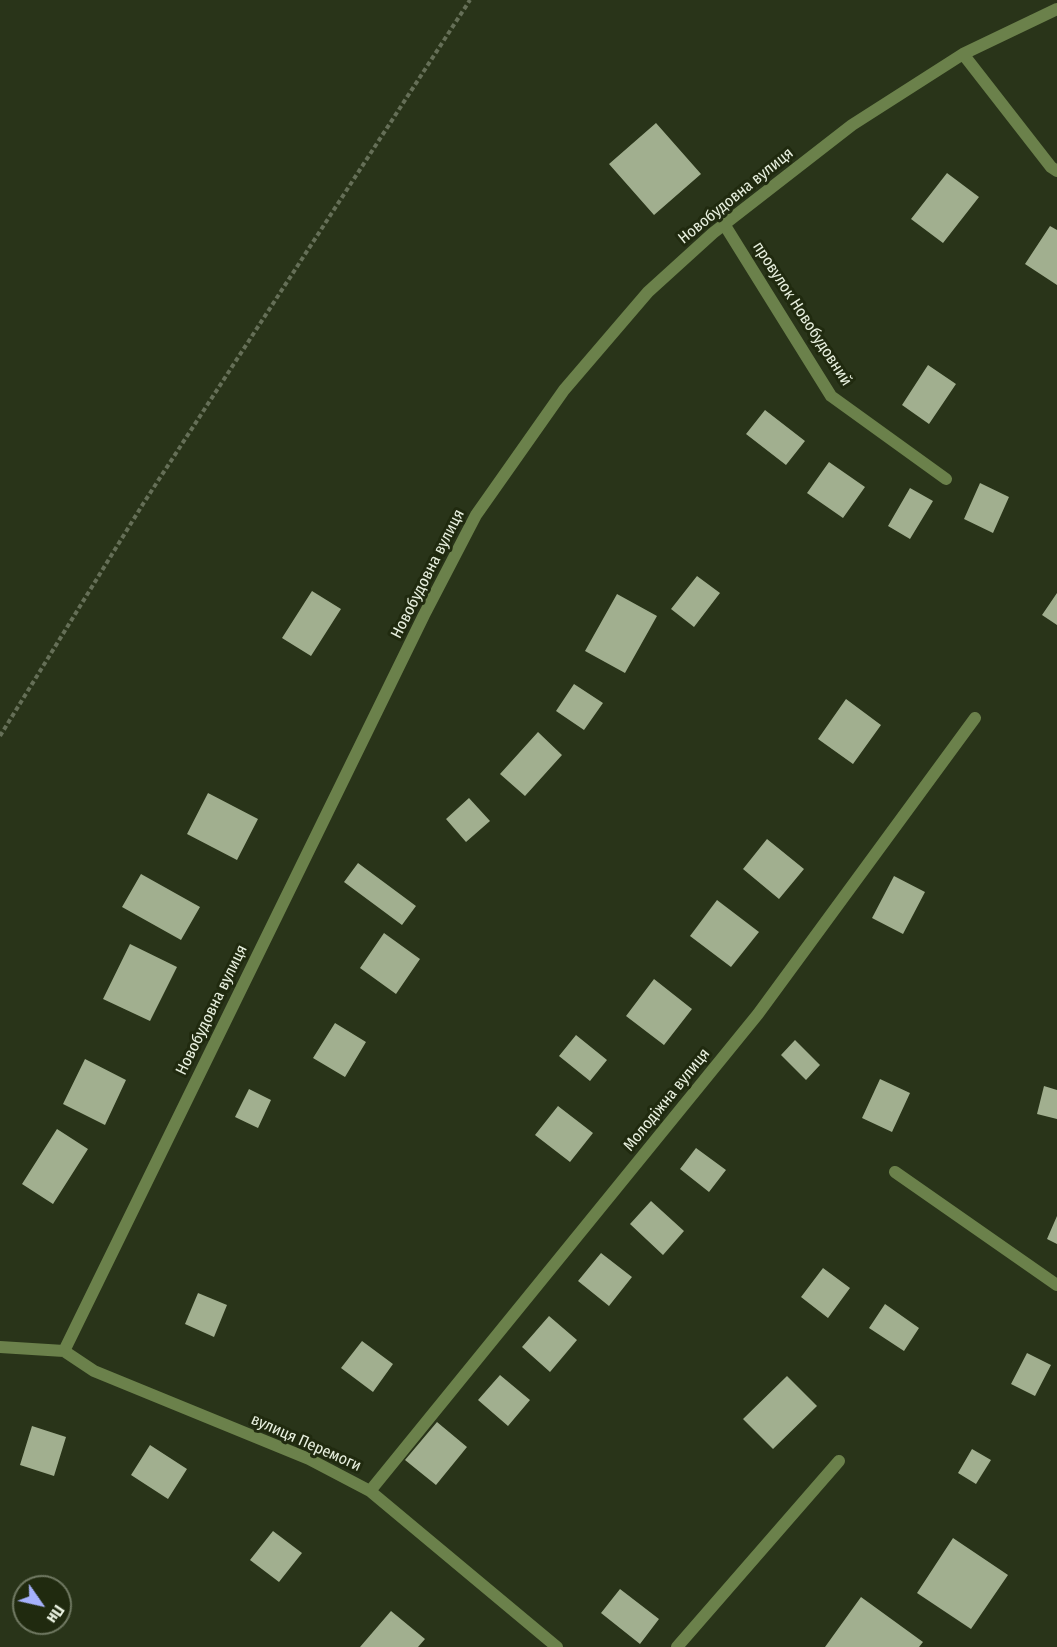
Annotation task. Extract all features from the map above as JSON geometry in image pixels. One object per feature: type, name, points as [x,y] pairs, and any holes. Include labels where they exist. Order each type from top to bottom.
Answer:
[{"type":"street","name":"Новобудовна вулиця","points":[[64,1351],[424,615],[476,515],[564,390],[648,292],[712,233],[852,125],[963,54],[1057,9]]},
{"type":"street","points":[[963,54],[1051,167],[1057,171]]},
{"type":"street","name":"провулок Новобудовний","points":[[724,224],[831,396],[946,479]]},
{"type":"street","name":"Молодіжна вулиця","points":[[370,1491],[758,1014],[975,718]]},
{"type":"street","points":[[895,1172],[1057,1285]]},
{"type":"street","points":[[0,1347],[64,1351]]},
{"type":"street","name":"вулиця Перемоги","points":[[64,1351],[94,1371],[309,1459],[370,1491],[557,1647]]},
{"type":"street","points":[[677,1647],[839,1461]]},
{"type":"path","points":[[0,736],[143,504],[470,0]]},
{"type":"building","points":[[656,123],[701,174],[654,215],[609,164]]},
{"type":"building","points":[[947,173],[979,197],[943,243],[911,219]]},
{"type":"building","points":[[1050,226],[1057,230],[1057,285],[1025,264]]},
{"type":"building","points":[[928,365],[956,384],[929,424],[902,405]]},
{"type":"building","points":[[765,410],[805,441],[786,465],[746,434]]},
{"type":"building","points":[[829,462],[865,487],[843,518],[807,493]]},
{"type":"building","points":[[980,483],[1009,497],[993,533],[964,519]]},
{"type":"building","points":[[910,488],[933,501],[910,539],[888,526]]},
{"type":"building","points":[[697,576],[720,593],[694,627],[671,609]]},
{"type":"building","points":[[312,591],[341,609],[311,656],[282,638]]},
{"type":"building","points":[[1057,593],[1057,625],[1042,615]]},
{"type":"building","points":[[617,594],[657,616],[625,673],[585,651]]},
{"type":"building","points":[[574,684],[603,703],[584,730],[556,711]]},
{"type":"building","points":[[846,699],[881,725],[853,764],[818,739]]},
{"type":"building","points":[[538,732],[562,755],[525,796],[500,774]]},
{"type":"building","points":[[208,793],[258,819],[237,860],[187,834]]},
{"type":"building","points":[[469,798],[490,821],[466,842],[446,819]]},
{"type":"building","points":[[767,839],[804,869],[779,899],[743,869]]},
{"type":"building","points":[[358,863],[416,906],[402,925],[344,882]]},
{"type":"building","points":[[141,874],[200,907],[181,940],[122,907]]},
{"type":"building","points":[[894,876],[925,892],[903,934],[872,918]]},
{"type":"building","points":[[717,900],[759,932],[731,967],[690,936]]},
{"type":"building","points":[[384,933],[420,959],[396,994],[360,968]]},
{"type":"building","points":[[130,944],[177,967],[150,1021],[103,999]]},
{"type":"building","points":[[654,979],[692,1009],[664,1045],[626,1016]]},
{"type":"building","points":[[335,1023],[366,1042],[345,1077],[313,1058]]},
{"type":"building","points":[[576,1035],[607,1060],[590,1081],[559,1056]]},
{"type":"building","points":[[795,1040],[820,1065],[806,1080],[781,1055]]},
{"type":"building","points":[[85,1059],[126,1080],[105,1125],[63,1104]]},
{"type":"building","points":[[880,1079],[910,1093],[892,1132],[862,1118]]},
{"type":"building","points":[[1044,1086],[1057,1090],[1057,1119],[1037,1114]]},
{"type":"building","points":[[249,1089],[271,1100],[258,1128],[235,1117]]},
{"type":"building","points":[[558,1106],[593,1133],[570,1162],[535,1135]]},
{"type":"building","points":[[57,1129],[88,1149],[53,1204],[22,1184]]},
{"type":"building","points":[[696,1148],[726,1170],[709,1192],[680,1169]]},
{"type":"building","points":[[651,1201],[684,1231],[663,1255],[630,1224]]},
{"type":"building","points":[[1057,1216],[1057,1244],[1047,1239]]},
{"type":"building","points":[[601,1253],[632,1277],[609,1306],[578,1281]]},
{"type":"building","points":[[823,1268],[850,1288],[828,1318],[801,1297]]},
{"type":"building","points":[[198,1293],[227,1305],[214,1337],[185,1324]]},
{"type":"building","points":[[885,1304],[919,1328],[904,1351],[869,1328]]},
{"type":"building","points":[[549,1316],[577,1340],[550,1372],[522,1347]]},
{"type":"building","points":[[362,1341],[393,1364],[373,1392],[341,1368]]},
{"type":"building","points":[[1027,1353],[1051,1365],[1035,1396],[1011,1384]]},
{"type":"building","points":[[500,1375],[530,1400],[508,1426],[478,1400]]},
{"type":"building","points":[[787,1376],[817,1406],[773,1449],[743,1419]]},
{"type":"building","points":[[437,1422],[467,1447],[436,1485],[405,1460]]},
{"type":"building","points":[[32,1426],[66,1437],[54,1476],[20,1465]]},
{"type":"building","points":[[150,1445],[187,1469],[168,1499],[131,1475]]},
{"type":"building","points":[[972,1449],[991,1460],[976,1484],[958,1473]]},
{"type":"building","points":[[273,1531],[302,1553],[279,1582],[250,1560]]},
{"type":"building","points":[[953,1538],[1008,1575],[971,1629],[917,1593]]},
{"type":"building","points":[[620,1589],[659,1619],[640,1644],[601,1613]]},
{"type":"building","points":[[861,1597],[923,1642],[919,1647],[825,1647]]},
{"type":"building","points":[[391,1611],[425,1639],[418,1647],[360,1647]]}]
